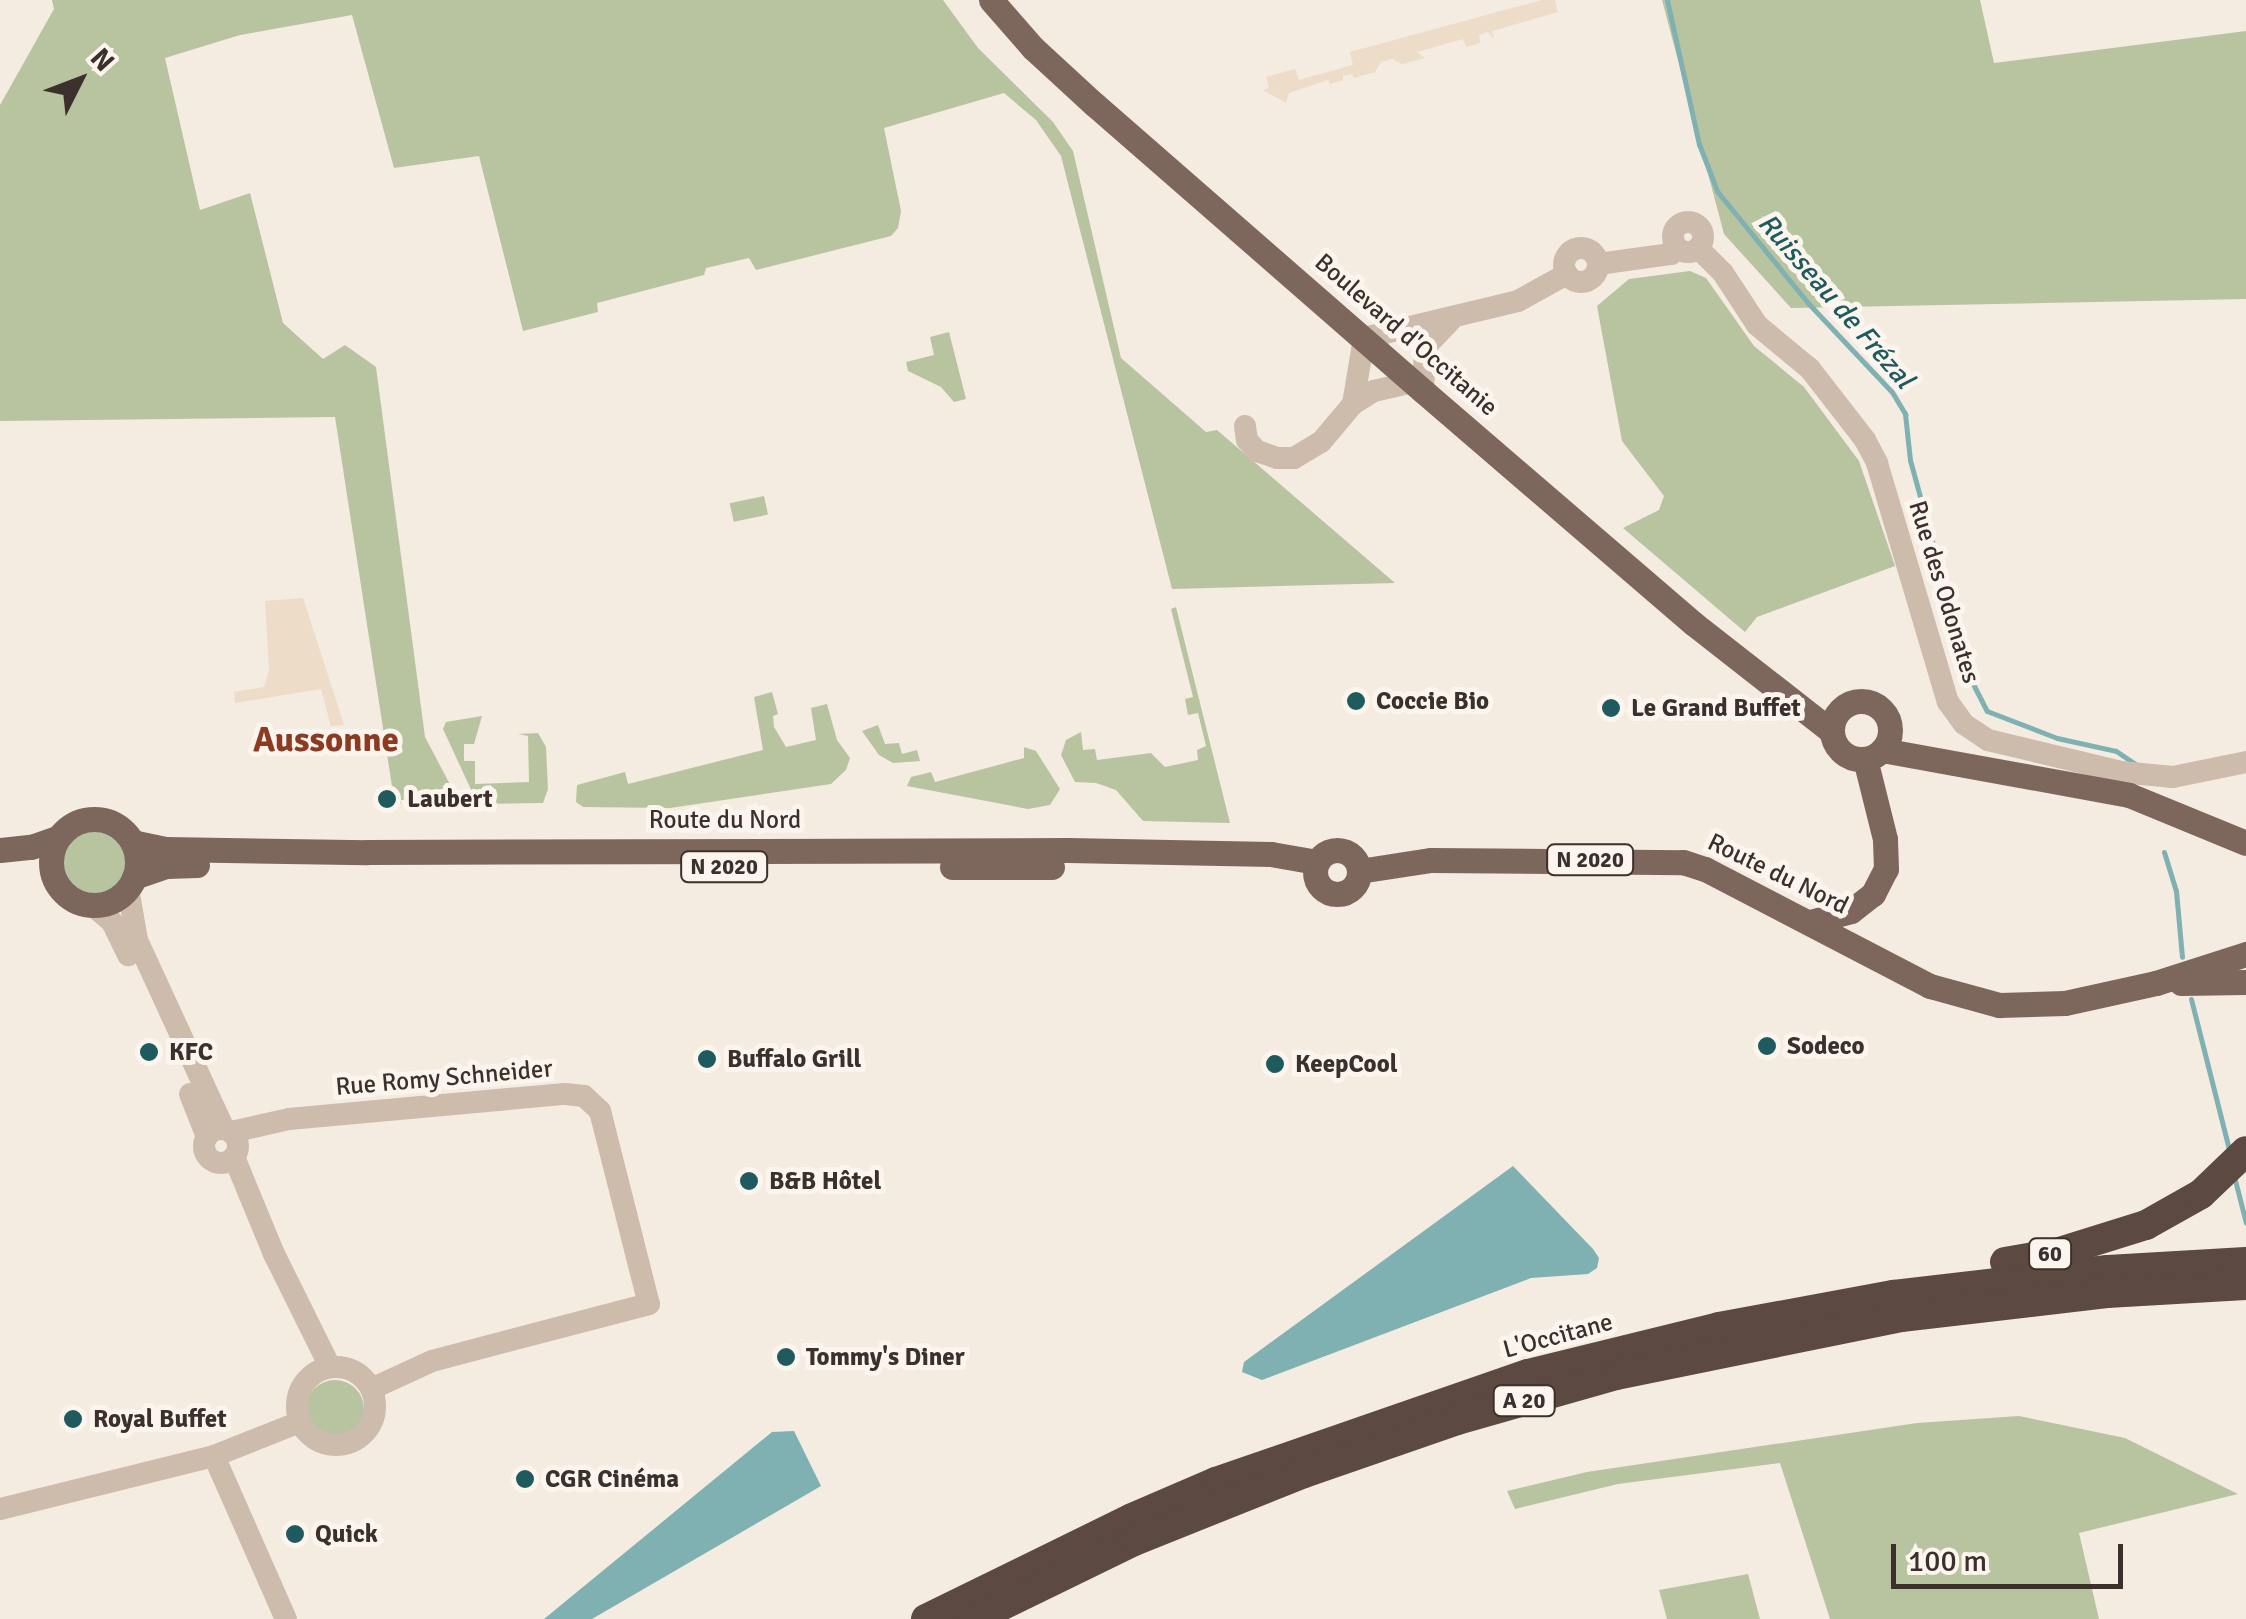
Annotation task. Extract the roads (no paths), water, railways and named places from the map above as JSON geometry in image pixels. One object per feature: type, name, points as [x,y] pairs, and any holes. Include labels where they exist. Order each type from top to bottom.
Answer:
[{"type":"highway","name":"60","points":[[1831,1306],[1954,1271],[2056,1253],[2146,1225],[2201,1194],[2246,1151]]},
{"type":"highway","name":"L'Occitane","points":[[926,1619],[1149,1511],[1302,1449],[1448,1398],[1622,1350],[1831,1306],[2007,1280],[2246,1262]]},
{"type":"highway","name":"L'Occitane","points":[[974,1619],[1220,1506],[1458,1420],[1616,1374],[1833,1329],[2107,1293],[2246,1285]]},
{"type":"highway","points":[[2107,1293],[2246,1297]]},
{"type":"main road","name":"Boulevard d'Occitanie","points":[[992,0],[1034,48],[1094,104],[1694,624],[1796,699],[1836,721]]},
{"type":"main road","name":"Boulevard d'Occitanie","points":[[1836,721],[1867,702],[1884,712],[1879,745]]},
{"type":"main road","name":"Boulevard d'Occitanie","points":[[1836,721],[1842,752],[1879,745],[2129,795],[2234,838],[2246,858]]},
{"type":"main road","points":[[1810,922],[1851,911],[1873,894],[1886,869],[1879,745]]},
{"type":"main road","points":[[0,850],[31,847],[57,838],[77,822],[102,819],[122,828],[132,842],[131,882],[112,901],[92,905],[74,900],[54,878],[34,866],[0,863]]},
{"type":"main road","points":[[54,878],[50,858],[57,838]]},
{"type":"main road","name":"Route du Nord","points":[[132,842],[165,849],[366,852],[1068,850],[1271,854],[1316,868]]},
{"type":"main road","name":"Route du Nord","points":[[1316,868],[1326,892],[1343,894],[1357,881],[1358,872],[1415,860],[1668,860],[1705,869],[1930,986],[1999,1005],[2065,1002],[2156,984],[2246,954]]},
{"type":"main road","name":"Route du Nord","points":[[131,882],[177,864],[1316,868]]},
{"type":"main road","name":"Route du Nord","points":[[2156,984],[2246,982]]},
{"type":"street","name":"Rue des Odonates","points":[[1450,321],[1518,301],[1567,274],[1565,260],[1574,250],[1593,252],[1598,264],[1687,248],[1723,273],[1758,325],[1810,369],[1865,440],[1877,463],[1943,689],[1964,724],[1988,740],[2121,772],[2173,776],[2246,762]]},
{"type":"street","points":[[1353,404],[1364,338],[1450,321]]},
{"type":"street","points":[[1245,426],[1248,440],[1256,450],[1277,458],[1294,458],[1320,442],[1353,404],[1374,391],[1418,386],[1424,347],[1450,321]]},
{"type":"street","points":[[131,882],[137,940],[282,1272],[321,1371]]},
{"type":"street","points":[[92,905],[118,932],[226,1144]]},
{"type":"street","name":"Rue Romy Schneider","points":[[226,1144],[274,1122],[576,1094],[591,1100],[600,1111],[649,1304],[432,1361],[371,1389]]},
{"type":"street","points":[[321,1371],[354,1372],[371,1389],[373,1417],[356,1440],[323,1443],[300,1422],[297,1402],[321,1371]]},
{"type":"street","points":[[0,1509],[214,1456],[300,1422]]},
{"type":"street","points":[[214,1456],[286,1619]]},
{"type":"water","points":[[1513,1166],[1593,1249],[1599,1258],[1597,1268],[1588,1274],[1531,1278],[1262,1380],[1242,1372],[1244,1362]]},
{"type":"water","points":[[794,1431],[821,1486],[592,1619],[544,1619],[772,1432]]},
{"type":"waterway","name":"Ruisseau de Frézal","points":[[1667,0],[1699,144],[1717,191],[1808,303],[1892,392],[1905,414],[1910,460],[1969,676],[1987,711],[2057,738],[2116,751],[2135,764]]},
{"type":"waterway","name":"Ruisseau de Frézal","points":[[2164,852],[2176,891],[2182,957]]},
{"type":"waterway","name":"Ruisseau de Frézal","points":[[2191,999],[2229,1149]]},
{"type":"waterway","name":"Ruisseau de Frézal","points":[[2235,1180],[2246,1223]]},
{"type":"place","name":"Coccie Bio","points":[[1356,701]]},
{"type":"place","name":"Le Grand Buffet","points":[[1611,708]]},
{"type":"place","name":"Laubert","points":[[387,799]]},
{"type":"place","name":"Sodeco","points":[[1767,1046]]},
{"type":"place","name":"KFC","points":[[149,1052]]},
{"type":"place","name":"Buffalo Grill","points":[[707,1059]]},
{"type":"place","name":"KeepCool","points":[[1275,1064]]},
{"type":"place","name":"B&B Hôtel","points":[[749,1181]]},
{"type":"place","name":"Tommy's Diner","points":[[786,1357]]},
{"type":"place","name":"Royal Buffet","points":[[73,1419]]},
{"type":"place","name":"CGR Cinéma","points":[[525,1479]]},
{"type":"place","name":"Quick","points":[[295,1534]]},
{"type":"district","name":"Aussonne","points":[[326,740]]}]
